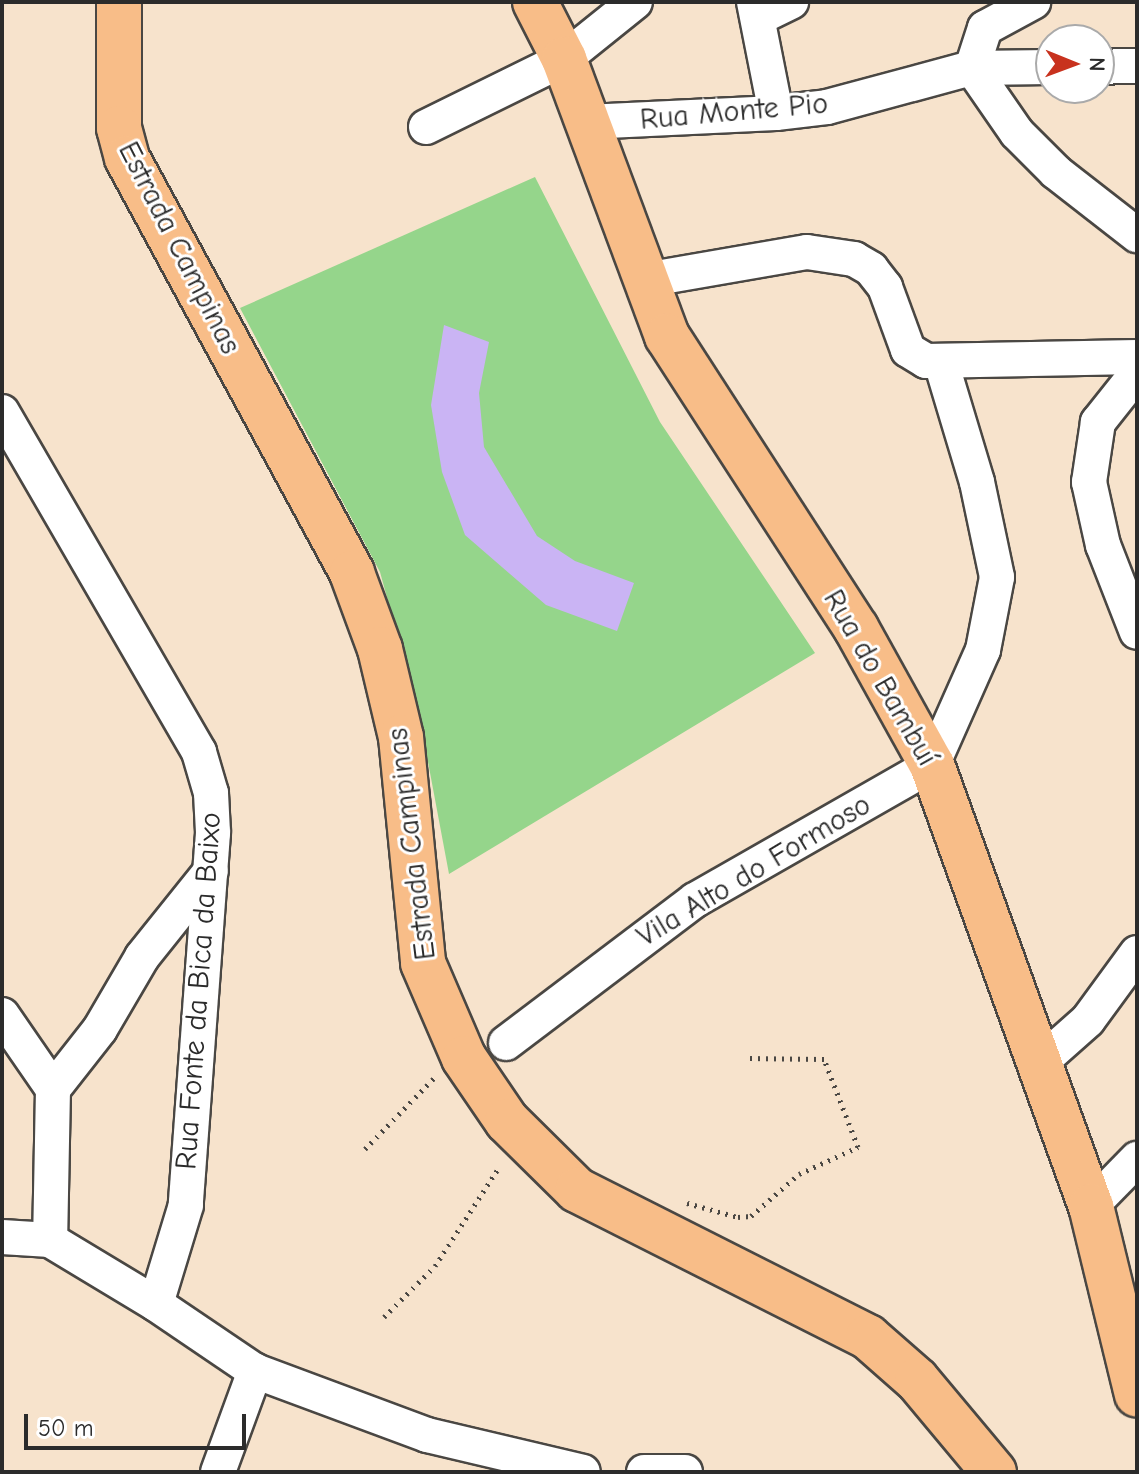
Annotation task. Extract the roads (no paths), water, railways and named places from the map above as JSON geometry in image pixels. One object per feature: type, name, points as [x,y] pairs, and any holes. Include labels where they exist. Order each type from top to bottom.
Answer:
[{"type":"main road","name":"Estrada Campinas","points":[[119,2],[119,128],[127,158],[352,573],[375,636],[401,737],[423,963],[460,1052],[520,1134],[577,1190],[868,1337],[917,1380],[994,1472]]},
{"type":"main road","name":"Rua do Bambuí","points":[[535,2],[564,59],[667,336],[856,628],[932,765],[1043,1060],[1091,1206],[1137,1394]]},
{"type":"street","points":[[426,127],[564,59],[635,2]]},
{"type":"street","points":[[776,113],[756,10],[791,2]]},
{"type":"street","points":[[1033,2],[985,28],[972,68],[1017,133],[1056,172],[1137,235]]},
{"type":"street","points":[[1115,67],[1137,66]]},
{"type":"street","name":"Rua Monte Pio","points":[[586,122],[776,113],[827,107],[972,68],[1035,67]]},
{"type":"street","points":[[645,280],[807,252],[854,259],[871,269],[885,287],[908,350],[915,357],[941,362],[1137,357]]},
{"type":"street","points":[[932,765],[983,650],[997,577],[962,424],[941,362]]},
{"type":"street","points":[[1137,373],[1098,422],[1089,482],[1103,545],[1137,632]]},
{"type":"street","name":"Rua Fonte da Bica da Baixo","points":[[2,412],[199,752],[211,793],[211,871],[186,1205],[156,1304]]},
{"type":"street","name":"Vila Alto do Formoso","points":[[506,1043],[695,900],[932,765]]},
{"type":"street","points":[[53,1089],[100,1029],[142,957],[211,871]]},
{"type":"street","points":[[1043,1060],[1088,1020],[1137,953]]},
{"type":"street","points":[[2,1015],[53,1089],[50,1240]]},
{"type":"street","points":[[1091,1206],[1137,1159]]},
{"type":"street","points":[[2,1237],[50,1240],[156,1304],[255,1371],[427,1435],[583,1472]]},
{"type":"street","points":[[218,1472],[255,1371]]},
{"type":"street","points":[[644,1472],[685,1472]]}]
